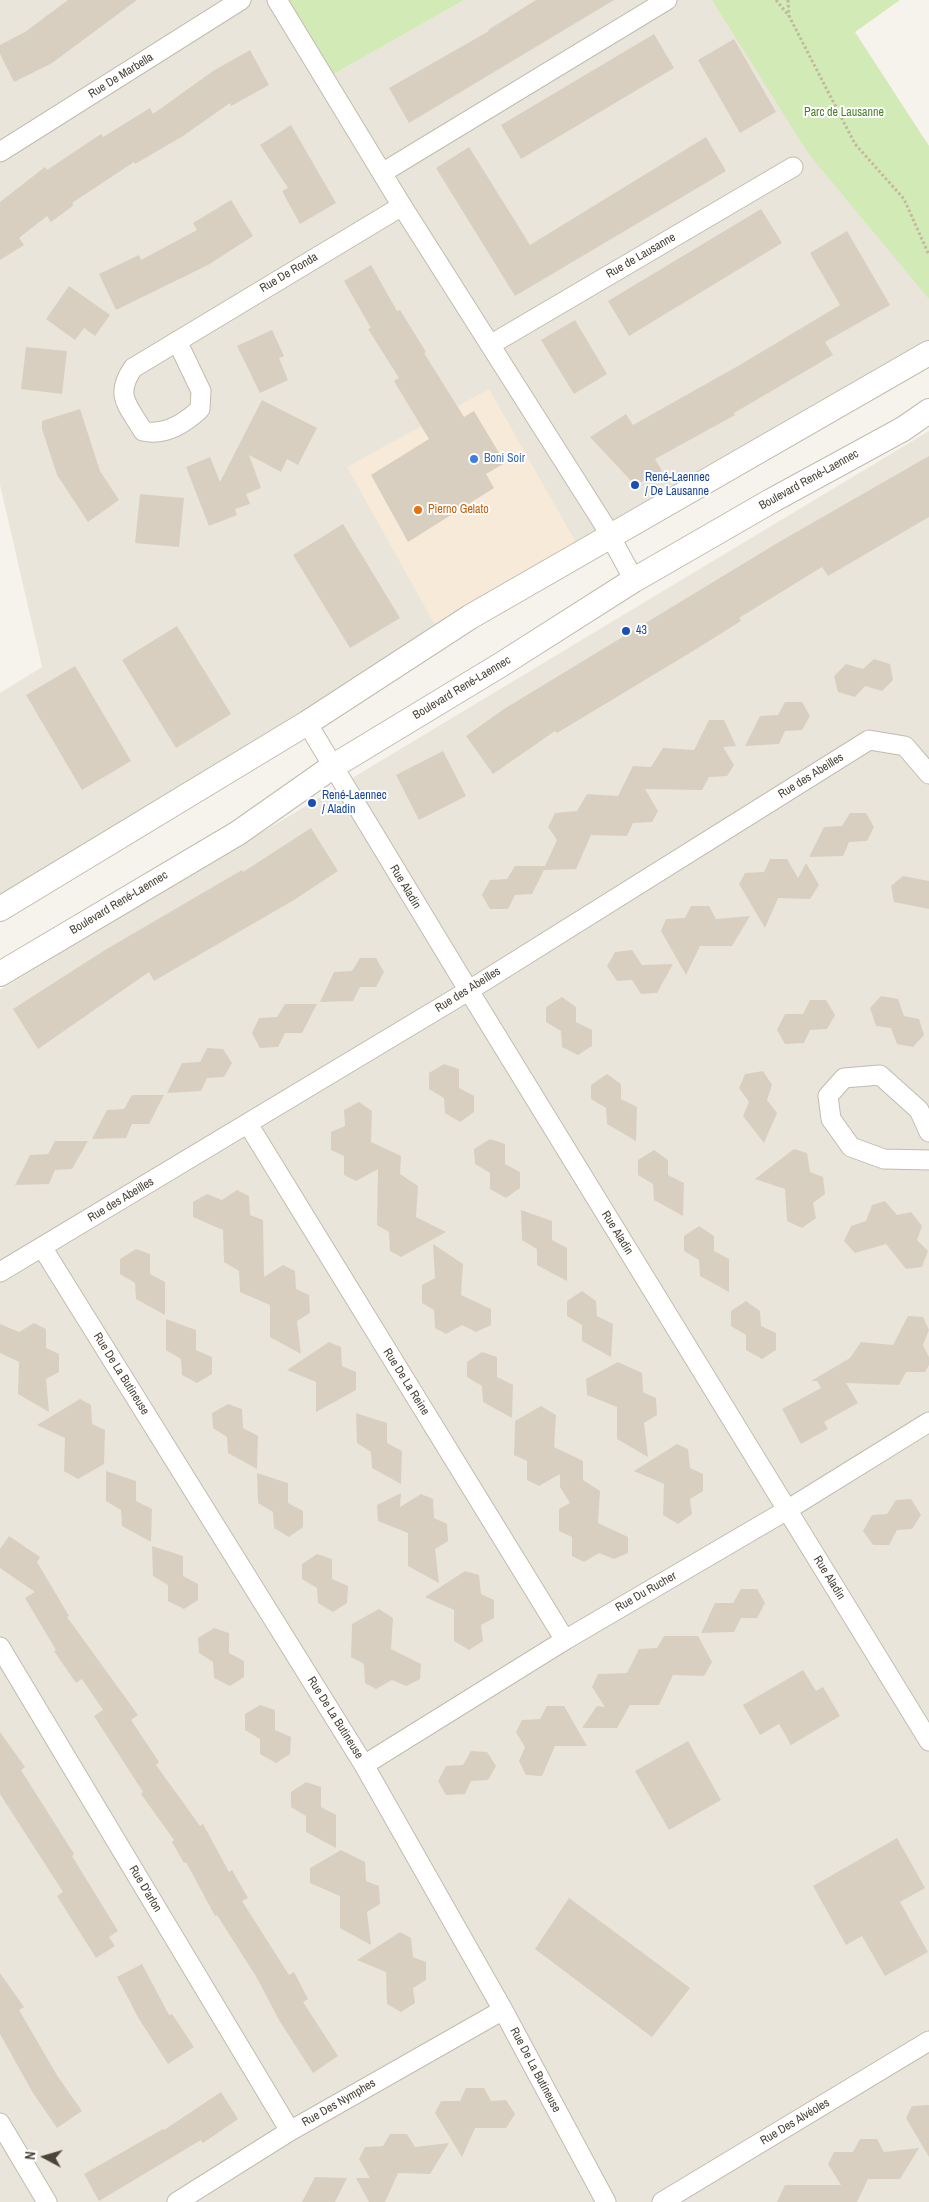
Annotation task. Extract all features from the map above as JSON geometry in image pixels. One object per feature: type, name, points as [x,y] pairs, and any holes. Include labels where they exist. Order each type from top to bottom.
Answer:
[{"type":"street","name":"Rue De Marbella","points":[[0,152],[241,0]]},
{"type":"street","points":[[278,0],[402,206],[609,535],[634,580]]},
{"type":"street","points":[[382,173],[667,0]]},
{"type":"street","name":"Rue de Lausanne","points":[[490,345],[793,167]]},
{"type":"street","name":"Rue De Ronda","points":[[178,341],[201,391],[200,410],[187,421],[156,434],[143,431],[123,396],[124,382],[132,368],[402,206]]},
{"type":"street","points":[[0,909],[307,723],[470,617],[609,535],[929,353]]},
{"type":"street","name":"Boulevard René-Laennec","points":[[0,974],[238,833],[332,767],[502,664],[634,580],[771,501],[903,429],[929,411]]},
{"type":"street","name":"Rue Aladin","points":[[307,723],[468,991],[787,1510],[926,1730]]},
{"type":"street","name":"Rue des Abeilles","points":[[0,1272],[468,991],[869,740],[905,746],[929,774]]},
{"type":"street","points":[[929,1132],[919,1110],[880,1075],[844,1078],[828,1096],[831,1119],[851,1147],[884,1159],[929,1160]]},
{"type":"street","name":"Rue De La Reine","points":[[248,1124],[564,1640]]},
{"type":"street","name":"Rue De La Butineuse","points":[[42,1247],[364,1765],[503,2010],[606,2202]]},
{"type":"street","name":"Rue Du Rucher","points":[[364,1765],[564,1640],[787,1510],[929,1422]]},
{"type":"street","name":"Rue D'arlon","points":[[0,1647],[290,2131]]},
{"type":"street","name":"Rue Des Nymphes","points":[[178,2202],[290,2131],[503,2010]]},
{"type":"street","name":"Rue Des Alvéoles","points":[[662,2202],[929,2041]]},
{"type":"street","points":[[0,2123],[48,2202]]},
{"type":"path","points":[[776,0],[789,16],[855,144],[904,200],[929,255]]},
{"type":"path","points":[[788,0],[789,16]]},
{"type":"shaded area","points":[[0,0],[274,0],[325,79],[464,0],[720,0],[929,298],[929,353],[0,909],[0,693],[42,667],[0,485]]},
{"type":"shaded area","points":[[489,389],[581,551],[441,636],[347,467]]},
{"type":"shaded area","points":[[929,431],[929,2202],[0,2202],[0,990]]},
{"type":"green space","points":[[277,0],[464,0],[325,79]]},
{"type":"green space","name":"Parc de Lausanne","points":[[712,0],[900,0],[855,32],[929,146],[929,299],[808,153]]},
{"type":"building","points":[[68,0],[137,0],[52,63],[14,82],[0,54],[0,45],[25,32]]},
{"type":"building","points":[[536,0],[614,0],[409,123],[389,88],[489,31]]},
{"type":"building","points":[[654,34],[674,68],[521,159],[501,125]]},
{"type":"building","points":[[734,39],[776,112],[740,133],[698,60]]},
{"type":"building","points":[[250,50],[269,85],[231,106],[230,103],[183,136],[135,164],[134,162],[72,203],[74,205],[51,222],[47,216],[19,238],[24,245],[0,260],[0,202],[45,167],[47,170],[101,134],[103,137],[150,108],[153,114],[213,71]]},
{"type":"building","points":[[291,125],[336,203],[300,224],[282,191],[288,188],[260,145]]},
{"type":"building","points":[[706,137],[726,171],[515,296],[436,168],[469,147],[530,245]]},
{"type":"building","points":[[231,200],[253,236],[208,265],[116,310],[99,274],[139,255],[141,260],[197,230],[193,223]]},
{"type":"building","points":[[761,209],[782,243],[629,336],[608,301]]},
{"type":"building","points":[[847,231],[890,305],[825,342],[833,355],[734,413],[735,415],[655,459],[662,471],[635,485],[590,437],[626,414],[633,425],[738,366],[840,305],[810,253]]},
{"type":"building","points":[[371,265],[397,311],[400,310],[464,417],[474,411],[505,463],[486,474],[494,488],[408,542],[371,475],[429,439],[394,381],[399,378],[368,329],[371,328],[344,281]]},
{"type":"building","points":[[69,286],[110,315],[95,336],[84,328],[75,340],[46,319]]},
{"type":"building","points":[[575,320],[607,374],[574,394],[541,340]]},
{"type":"building","points":[[272,330],[284,356],[279,358],[288,380],[260,393],[237,346]]},
{"type":"building","points":[[26,347],[67,351],[62,394],[21,389]]},
{"type":"building","points":[[262,400],[317,428],[298,465],[287,459],[281,472],[249,455],[261,488],[246,494],[250,504],[235,509],[237,515],[209,526],[186,467],[210,457],[220,482]]},
{"type":"building","points":[[80,409],[100,471],[119,500],[88,522],[57,475],[42,429],[42,421]]},
{"type":"building","points":[[929,456],[929,517],[828,576],[822,567],[739,618],[741,621],[693,651],[557,733],[555,731],[493,774],[466,736],[504,709],[779,542]]},
{"type":"building","points":[[140,494],[184,498],[179,547],[135,543]]},
{"type":"building","points":[[343,524],[400,618],[350,648],[293,555]]},
{"type":"building","points":[[177,626],[231,714],[176,748],[122,660]]},
{"type":"building","points":[[874,659],[890,664],[893,680],[882,691],[865,686],[855,697],[838,692],[834,676],[846,664],[863,669]]},
{"type":"building","points":[[75,666],[131,761],[82,790],[26,695]]},
{"type":"building","points":[[785,702],[802,702],[810,716],[802,730],[785,731],[779,744],[745,746],[760,716],[778,715]]},
{"type":"building","points":[[709,720],[724,720],[736,746],[723,747],[734,765],[727,776],[709,777],[702,790],[645,789],[658,811],[652,822],[633,823],[627,836],[591,835],[576,869],[544,870],[532,894],[515,895],[508,909],[490,909],[482,895],[490,880],[507,879],[515,866],[545,866],[557,840],[548,827],[555,813],[577,811],[587,794],[618,796],[633,766],[651,767],[663,748],[694,750]]},
{"type":"building","points":[[443,751],[466,796],[419,820],[396,775]]},
{"type":"building","points":[[850,813],[866,813],[874,827],[867,841],[849,842],[843,856],[809,857],[824,827],[842,826]]},
{"type":"building","points":[[311,828],[338,871],[294,900],[154,981],[149,972],[38,1049],[13,1009],[105,950],[242,870],[243,872]]},
{"type":"building","points":[[770,859],[787,859],[798,878],[806,863],[819,885],[810,899],[778,898],[765,928],[739,884],[745,873],[764,872]]},
{"type":"building","points":[[903,876],[929,881],[929,909],[894,902],[891,886]]},
{"type":"building","points":[[691,906],[709,906],[716,919],[750,916],[732,946],[700,946],[686,975],[661,931],[666,919],[685,918]]},
{"type":"building","points":[[632,950],[642,965],[673,964],[657,993],[641,994],[632,980],[617,981],[607,966],[615,952]]},
{"type":"building","points":[[360,958],[376,958],[384,972],[376,987],[360,987],[353,1001],[320,1002],[334,972],[352,971]]},
{"type":"building","points":[[881,996],[898,999],[904,1016],[919,1019],[924,1035],[913,1047],[897,1044],[891,1028],[876,1026],[870,1008]]},
{"type":"building","points":[[562,997],[576,1007],[576,1022],[592,1030],[592,1046],[578,1055],[562,1047],[561,1031],[546,1022],[546,1007]]},
{"type":"building","points":[[810,1000],[826,1000],[835,1015],[827,1029],[810,1030],[804,1043],[785,1044],[777,1030],[785,1014],[803,1014]]},
{"type":"building","points":[[285,1004],[317,1004],[302,1033],[285,1033],[278,1047],[260,1048],[252,1033],[259,1018],[277,1017]]},
{"type":"building","points":[[207,1048],[223,1049],[232,1063],[224,1077],[207,1078],[201,1091],[167,1093],[182,1063],[200,1062]]},
{"type":"building","points":[[444,1064],[459,1069],[459,1088],[474,1096],[474,1112],[460,1122],[445,1113],[444,1098],[429,1089],[429,1073]]},
{"type":"building","points":[[763,1071],[772,1085],[767,1100],[777,1113],[764,1143],[743,1116],[749,1102],[739,1088],[745,1074]]},
{"type":"building","points":[[607,1074],[621,1084],[621,1099],[637,1107],[636,1141],[607,1124],[606,1108],[591,1099],[591,1085]]},
{"type":"building","points":[[132,1095],[164,1095],[149,1124],[132,1124],[126,1138],[92,1139],[107,1110],[124,1109]]},
{"type":"building","points":[[359,1102],[372,1111],[371,1142],[401,1156],[400,1174],[418,1186],[416,1217],[446,1232],[401,1257],[390,1251],[389,1232],[377,1225],[378,1169],[356,1181],[344,1175],[344,1156],[331,1150],[331,1132],[345,1126],[344,1110]]},
{"type":"building","points":[[490,1139],[505,1144],[505,1164],[520,1172],[520,1188],[506,1198],[490,1189],[490,1173],[475,1164],[474,1149]]},
{"type":"building","points":[[55,1141],[88,1141],[72,1169],[55,1170],[49,1184],[15,1185],[30,1155],[48,1154]]},
{"type":"building","points":[[794,1149],[807,1153],[810,1172],[823,1177],[825,1194],[813,1203],[816,1218],[802,1228],[787,1221],[785,1189],[755,1179]]},
{"type":"building","points":[[654,1150],[668,1160],[668,1175],[684,1183],[683,1216],[654,1200],[653,1184],[638,1175],[638,1160]]},
{"type":"building","points":[[237,1190],[249,1196],[250,1215],[263,1220],[264,1277],[283,1265],[295,1271],[296,1289],[309,1295],[310,1313],[297,1321],[301,1354],[270,1337],[270,1305],[240,1292],[239,1271],[224,1262],[223,1230],[193,1217],[193,1202],[207,1194],[222,1200]]},
{"type":"building","points":[[885,1201],[897,1215],[911,1212],[922,1226],[917,1240],[928,1251],[922,1267],[906,1269],[886,1244],[855,1253],[844,1241],[851,1226],[866,1221],[872,1205]]},
{"type":"building","points":[[521,1210],[552,1221],[552,1240],[567,1248],[567,1281],[537,1265],[537,1249],[522,1240]]},
{"type":"building","points":[[699,1226],[714,1236],[714,1251],[729,1259],[729,1292],[700,1276],[699,1260],[684,1251],[684,1236]]},
{"type":"building","points":[[433,1244],[463,1264],[461,1295],[491,1309],[491,1325],[476,1332],[462,1325],[446,1334],[435,1328],[434,1310],[422,1303],[422,1285],[435,1278]]},
{"type":"building","points":[[136,1249],[150,1254],[150,1274],[165,1282],[165,1315],[136,1299],[135,1283],[120,1274],[120,1259]]},
{"type":"building","points":[[582,1291],[596,1301],[597,1316],[613,1324],[611,1357],[582,1341],[582,1325],[567,1316],[567,1301]]},
{"type":"building","points":[[746,1301],[760,1311],[761,1326],[776,1333],[776,1350],[762,1359],[746,1350],[746,1335],[731,1326],[731,1311]]},
{"type":"building","points":[[908,1316],[923,1317],[929,1330],[923,1345],[929,1357],[929,1365],[925,1372],[906,1372],[899,1385],[846,1383],[858,1403],[824,1422],[828,1429],[801,1444],[782,1409],[821,1388],[817,1381],[811,1381],[850,1358],[861,1342],[893,1345]]},
{"type":"building","points":[[166,1319],[196,1330],[196,1350],[212,1357],[212,1374],[197,1383],[182,1375],[181,1359],[166,1350]]},
{"type":"building","points":[[34,1323],[46,1329],[46,1348],[59,1354],[59,1372],[46,1379],[49,1412],[18,1394],[19,1362],[0,1353],[0,1324],[19,1332]]},
{"type":"building","points":[[329,1342],[341,1347],[342,1366],[356,1372],[356,1390],[316,1412],[316,1382],[287,1370]]},
{"type":"building","points":[[482,1352],[497,1357],[497,1377],[513,1385],[512,1418],[483,1402],[482,1386],[467,1377],[467,1362]]},
{"type":"building","points":[[618,1362],[642,1373],[643,1392],[656,1398],[657,1415],[644,1423],[648,1457],[617,1439],[617,1407],[587,1395],[586,1379]]},
{"type":"building","points":[[80,1399],[91,1405],[92,1424],[105,1430],[104,1464],[78,1479],[64,1471],[65,1438],[37,1425]]},
{"type":"building","points":[[228,1404],[242,1409],[243,1428],[258,1436],[257,1469],[228,1453],[227,1437],[213,1428],[212,1413]]},
{"type":"building","points":[[541,1406],[556,1415],[554,1447],[583,1461],[583,1480],[600,1491],[598,1523],[628,1537],[628,1553],[614,1559],[599,1553],[584,1562],[572,1556],[572,1537],[559,1531],[559,1509],[570,1503],[560,1487],[560,1474],[539,1486],[527,1480],[527,1461],[514,1455],[515,1421]]},
{"type":"building","points":[[356,1413],[387,1423],[387,1443],[402,1451],[401,1484],[372,1468],[371,1452],[357,1443]]},
{"type":"building","points":[[677,1444],[688,1449],[690,1468],[703,1474],[703,1491],[690,1499],[692,1514],[678,1524],[663,1515],[664,1484],[634,1471]]},
{"type":"building","points":[[106,1471],[136,1481],[136,1501],[152,1509],[151,1542],[122,1526],[121,1510],[106,1501]]},
{"type":"building","points":[[257,1473],[288,1483],[288,1503],[303,1511],[303,1527],[289,1537],[274,1528],[273,1512],[258,1503]]},
{"type":"building","points":[[401,1493],[400,1507],[421,1494],[433,1499],[434,1518],[447,1524],[448,1541],[435,1549],[439,1583],[408,1566],[408,1533],[378,1521],[377,1505]]},
{"type":"building","points":[[911,1499],[921,1515],[912,1529],[897,1530],[889,1545],[873,1545],[863,1531],[872,1515],[887,1514],[896,1500]]},
{"type":"building","points":[[9,1536],[40,1557],[37,1562],[69,1616],[67,1617],[138,1715],[131,1720],[159,1762],[156,1765],[200,1826],[203,1824],[229,1872],[232,1870],[248,1898],[242,1901],[289,1975],[294,1972],[308,1999],[303,2002],[338,2056],[313,2073],[279,2020],[257,1978],[217,1915],[215,1916],[186,1862],[184,1863],[172,1842],[174,1840],[141,1794],[143,1792],[94,1716],[103,1710],[82,1679],[76,1683],[54,1651],[56,1650],[25,1598],[35,1592],[0,1568],[0,1549]]},
{"type":"building","points":[[152,1546],[183,1556],[183,1576],[198,1584],[198,1600],[184,1609],[168,1601],[168,1585],[153,1576]]},
{"type":"building","points":[[317,1554],[332,1559],[332,1579],[348,1586],[347,1603],[333,1612],[318,1603],[317,1588],[302,1579],[302,1564]]},
{"type":"building","points":[[465,1571],[479,1575],[481,1594],[494,1600],[494,1618],[481,1625],[483,1641],[469,1650],[454,1641],[454,1610],[425,1597]]},
{"type":"building","points":[[741,1589],[757,1589],[765,1603],[757,1618],[741,1618],[734,1632],[701,1633],[715,1603],[733,1603]]},
{"type":"building","points":[[379,1609],[393,1618],[391,1649],[421,1664],[420,1679],[406,1686],[392,1680],[376,1689],[365,1683],[364,1664],[351,1657],[352,1624]]},
{"type":"building","points":[[214,1628],[229,1633],[229,1653],[244,1661],[244,1677],[230,1686],[214,1678],[213,1662],[199,1653],[198,1638]]},
{"type":"building","points":[[664,1636],[698,1636],[712,1662],[704,1676],[673,1675],[659,1705],[630,1705],[617,1728],[582,1728],[597,1706],[605,1707],[592,1687],[598,1674],[627,1673],[639,1649],[657,1648]]},
{"type":"building","points":[[803,1670],[816,1691],[823,1687],[840,1716],[791,1745],[779,1724],[760,1735],[743,1705]]},
{"type":"building","points":[[260,1705],[275,1710],[275,1730],[291,1737],[290,1754],[276,1763],[260,1754],[260,1739],[245,1730],[245,1714]]},
{"type":"building","points":[[547,1706],[564,1706],[587,1746],[555,1746],[542,1776],[526,1775],[519,1761],[525,1747],[516,1732],[522,1720],[540,1719]]},
{"type":"building","points":[[0,1732],[25,1767],[21,1770],[74,1854],[72,1856],[118,1931],[109,1937],[115,1946],[96,1958],[57,1896],[63,1892],[0,1794]]},
{"type":"building","points":[[688,1741],[721,1800],[669,1830],[635,1771]]},
{"type":"building","points":[[471,1751],[487,1752],[496,1766],[488,1780],[471,1781],[465,1794],[446,1795],[438,1781],[446,1766],[463,1765]]},
{"type":"building","points":[[306,1782],[321,1787],[321,1807],[336,1815],[336,1848],[306,1832],[306,1816],[291,1807],[291,1792]]},
{"type":"building","points":[[897,1838],[925,1888],[900,1902],[928,1952],[885,1976],[862,1936],[846,1945],[813,1886]]},
{"type":"building","points":[[341,1850],[365,1862],[366,1881],[379,1886],[380,1904],[367,1912],[371,1945],[340,1928],[340,1896],[310,1883],[310,1868]]},
{"type":"building","points":[[569,1898],[690,1988],[652,2037],[535,1949]]},
{"type":"building","points":[[400,1932],[411,1938],[413,1957],[426,1962],[426,1980],[413,1988],[415,2003],[401,2012],[387,2004],[386,1972],[357,1960]]},
{"type":"building","points":[[142,1964],[169,2015],[172,2014],[194,2047],[168,2064],[139,2019],[117,1977]]},
{"type":"building","points":[[0,1973],[24,2007],[19,2010],[58,2077],[82,2111],[57,2128],[33,2093],[0,2034]]},
{"type":"building","points":[[466,2088],[484,2088],[491,2101],[506,2100],[515,2114],[506,2128],[475,2128],[462,2157],[435,2113],[441,2101],[460,2101]]},
{"type":"building","points":[[221,2092],[238,2119],[203,2143],[201,2140],[99,2201],[84,2174],[164,2130]]},
{"type":"building","points":[[929,2105],[929,2157],[906,2118],[912,2106]]},
{"type":"building","points":[[390,2134],[407,2134],[415,2147],[449,2143],[430,2174],[398,2173],[385,2202],[369,2202],[356,2178],[370,2178],[359,2159],[365,2147],[383,2146]]},
{"type":"building","points":[[860,2139],[877,2139],[884,2152],[919,2148],[900,2179],[868,2179],[857,2202],[777,2202],[785,2185],[841,2185],[828,2164],[834,2152],[853,2152]]},
{"type":"building","points":[[315,2177],[347,2178],[335,2202],[302,2202]]},
{"type":"place","name":"Boni Soir","points":[[474,459]]},
{"type":"place","name":"René-Laennec / De Lausanne","points":[[635,485]]},
{"type":"place","name":"Pierno Gelato","points":[[418,510]]},
{"type":"place","name":"43","points":[[626,631]]},
{"type":"place","name":"René-Laennec / Aladin","points":[[312,803]]}]
